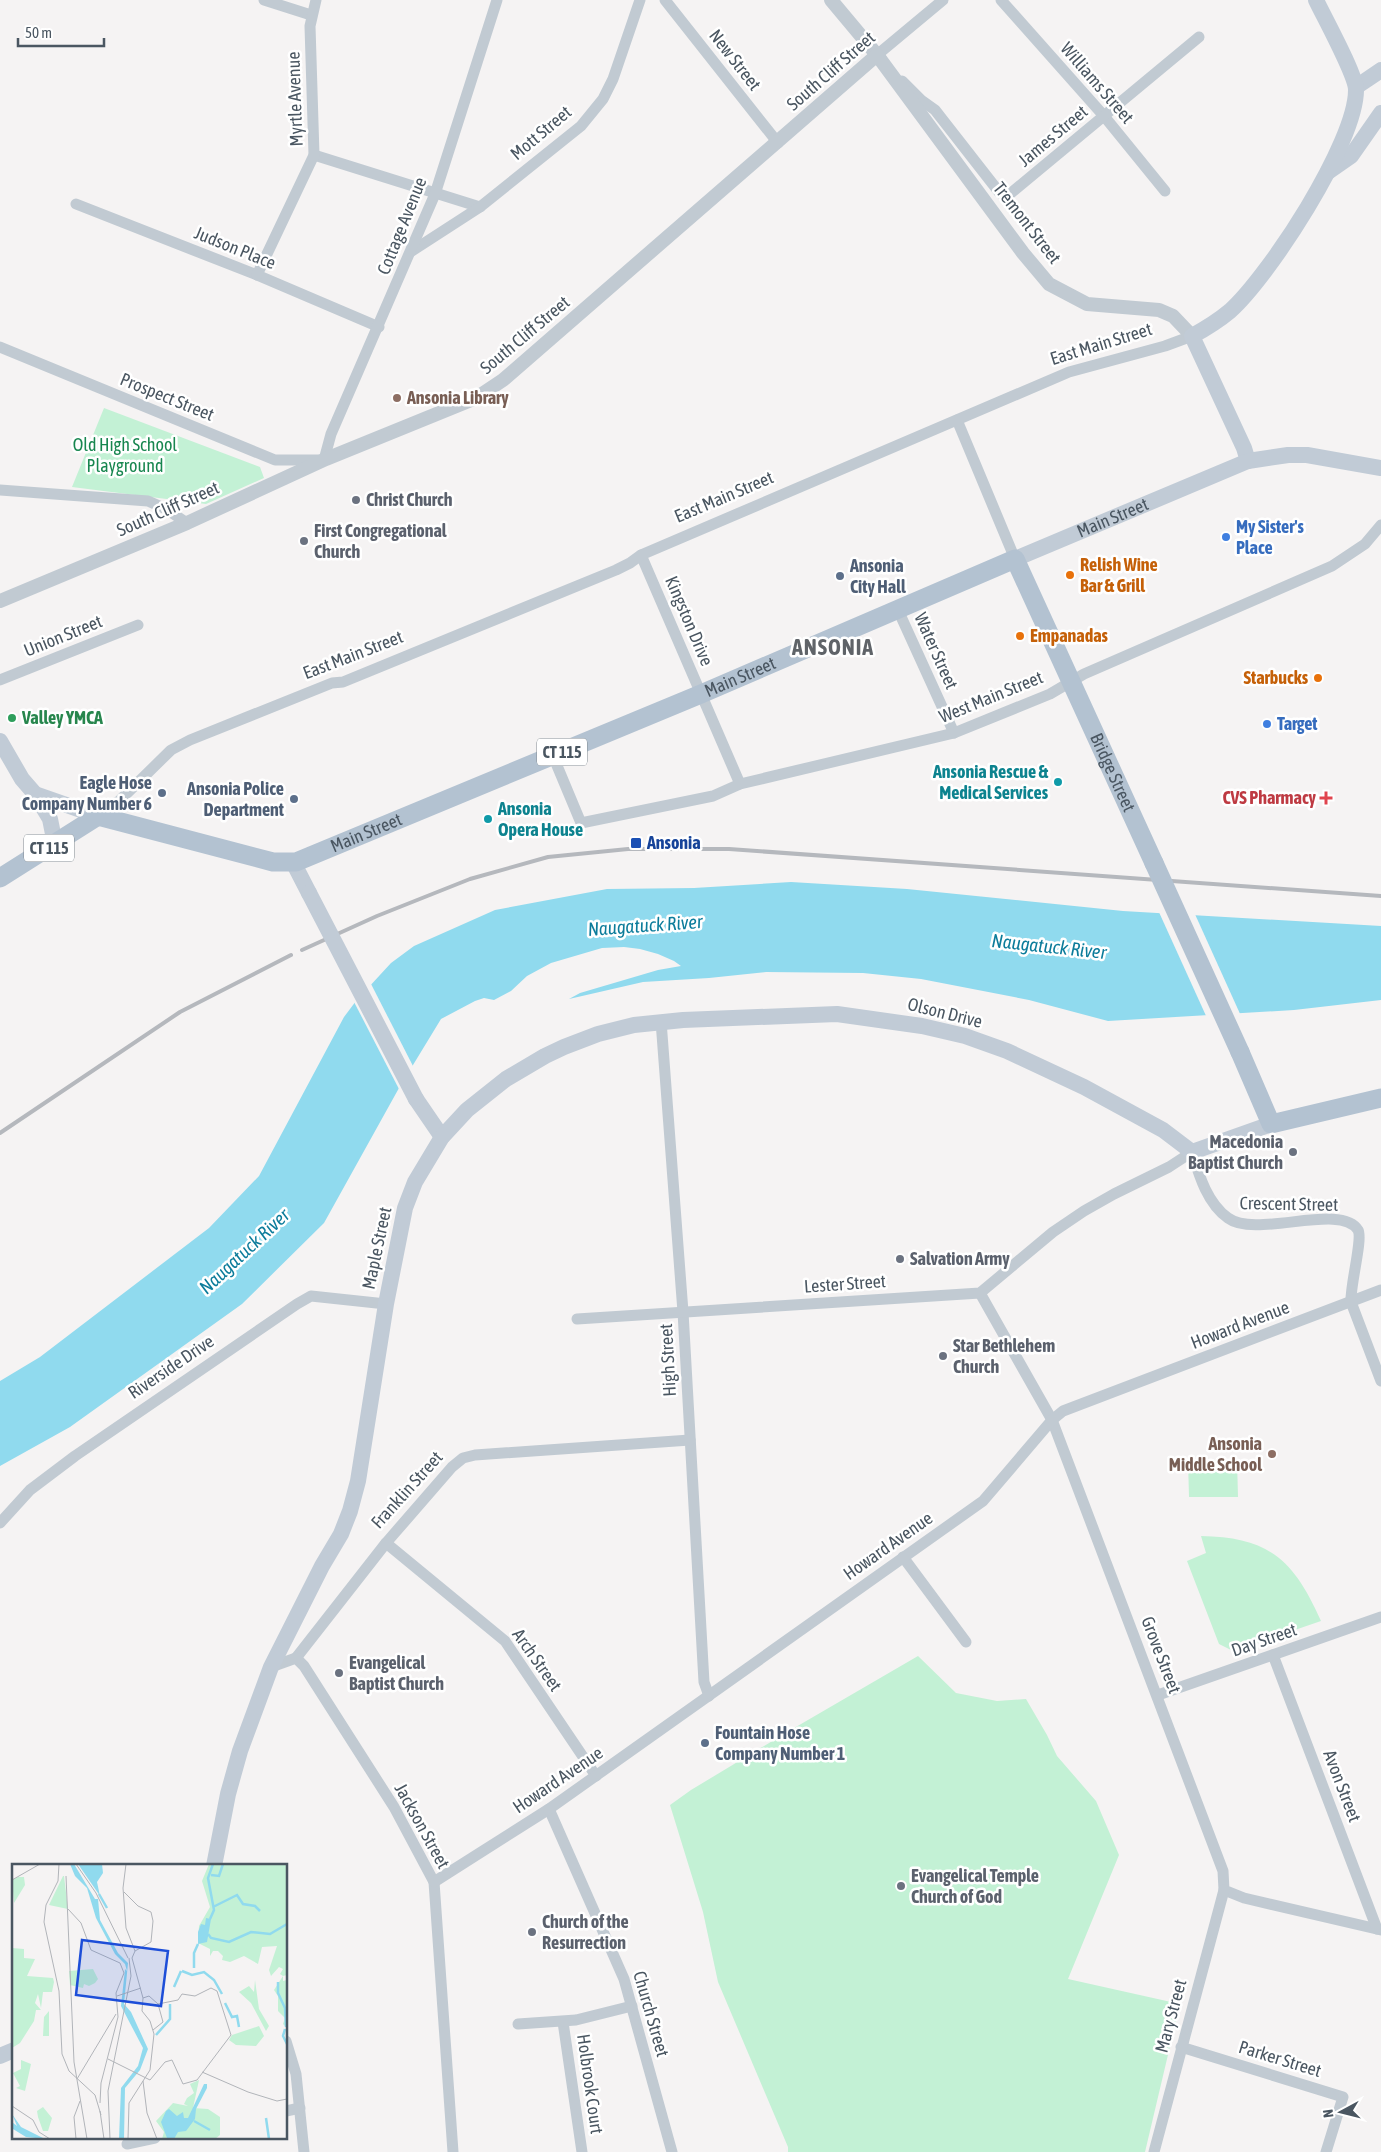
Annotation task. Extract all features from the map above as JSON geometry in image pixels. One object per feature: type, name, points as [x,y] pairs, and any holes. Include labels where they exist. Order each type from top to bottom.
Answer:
[{"type":"main road","points":[[1316,0],[1356,87]]},
{"type":"main road","points":[[1356,87],[1381,70]]},
{"type":"main road","points":[[1356,87],[1381,87]]},
{"type":"main road","name":"East Main Street","points":[[1192,336],[1219,320],[1247,292],[1302,216],[1326,174],[1351,117],[1356,87]]},
{"type":"main road","name":"East Main Street","points":[[1326,174],[1351,156],[1381,113]]},
{"type":"main road","name":"Tremont Street","points":[[1192,336],[1248,460]]},
{"type":"main road","name":"Main Street","points":[[98,816],[273,862],[293,862],[701,694],[1015,558],[1248,460],[1288,455],[1307,455],[1381,468]]},
{"type":"main road","name":"Bridge Street","points":[[1015,558],[1271,1124]]},
{"type":"main road","points":[[0,741],[22,779],[35,794],[50,819],[55,844]]},
{"type":"main road","points":[[35,794],[98,816]]},
{"type":"main road","name":"CT 115","points":[[0,878],[98,816]]},
{"type":"main road","points":[[293,862],[416,1099],[442,1138],[475,1104],[506,1079],[545,1056],[598,1034],[634,1025],[661,1022]]},
{"type":"main road","name":"Olson Drive","points":[[661,1022],[836,1014],[886,1019],[965,1036],[1007,1051],[1084,1087],[1163,1130],[1192,1152]]},
{"type":"main road","points":[[1192,1152],[1271,1124],[1381,1098]]},
{"type":"main road","name":"Maple Street","points":[[271,1667],[322,1566],[341,1534],[350,1511],[358,1481],[386,1304],[405,1208],[415,1182],[442,1138]]},
{"type":"main road","points":[[214,1864],[228,1794],[240,1751],[271,1667]]},
{"type":"main road","points":[[0,2056],[12,2051]]},
{"type":"street","points":[[264,0],[311,15]]},
{"type":"street","name":"Myrtle Avenue","points":[[257,275],[314,155],[311,15],[316,0]]},
{"type":"street","name":"Cottage Avenue","points":[[324,460],[331,434],[412,251],[435,194],[497,0]]},
{"type":"street","name":"Mott Street","points":[[412,251],[480,207],[581,126],[603,99],[613,79],[640,0]]},
{"type":"street","name":"New Street","points":[[665,0],[778,142]]},
{"type":"street","name":"Tremont Street","points":[[831,0],[877,55],[1023,253],[1049,284],[1087,304],[1159,310],[1173,316],[1192,336]]},
{"type":"street","name":"South Cliff Street","points":[[0,601],[187,523],[324,460],[476,398],[503,380],[877,55],[943,0]]},
{"type":"street","name":"Williams Street","points":[[1001,0],[1104,116],[1165,191]]},
{"type":"street","name":"James Street","points":[[877,55],[921,100],[935,110],[999,192],[1004,195],[1011,193],[1199,37]]},
{"type":"street","points":[[314,155],[480,207]]},
{"type":"street","name":"Judson Place","points":[[76,204],[257,275],[379,327]]},
{"type":"street","name":"East Main Street","points":[[98,816],[116,804],[163,757],[180,744],[332,683],[344,682],[630,563],[641,555],[1069,372],[1158,348],[1192,336]]},
{"type":"street","name":"Prospect Street","points":[[0,347],[275,460],[324,460]]},
{"type":"street","name":"Bridge Street","points":[[957,420],[1015,558]]},
{"type":"street","points":[[0,490],[148,501],[187,523]]},
{"type":"street","name":"West Main Street","points":[[553,756],[581,823],[713,796],[740,784],[954,734],[1050,694],[1072,681],[1332,566],[1365,544],[1381,524]]},
{"type":"street","name":"Kingston Drive","points":[[641,555],[740,784]]},
{"type":"street","name":"Water Street","points":[[898,610],[954,734]]},
{"type":"street","name":"Union Street","points":[[0,680],[138,625]]},
{"type":"street","name":"High Street","points":[[661,1022],[683,1312],[704,1682],[709,1696]]},
{"type":"street","points":[[980,1292],[1053,1232],[1084,1211],[1169,1167],[1192,1152]]},
{"type":"street","name":"Crescent Street","points":[[1192,1152],[1212,1202],[1233,1222],[1255,1225],[1327,1218],[1352,1224],[1358,1230],[1360,1237],[1359,1248],[1350,1288],[1351,1302],[1381,1381]]},
{"type":"street","name":"Howard Avenue","points":[[434,1882],[549,1809],[983,1501],[1052,1420],[1063,1411],[1381,1290]]},
{"type":"street","name":"Lester Street","points":[[577,1319],[980,1292]]},
{"type":"street","name":"Grove Street","points":[[980,1292],[1052,1420],[1158,1695],[1223,1871],[1224,1890]]},
{"type":"street","name":"Riverside Drive","points":[[0,1524],[30,1490],[75,1456],[311,1296],[386,1304]]},
{"type":"street","name":"Franklin Street","points":[[296,1658],[386,1543],[452,1467],[469,1456],[690,1440]]},
{"type":"street","name":"Arch Street","points":[[386,1543],[504,1641],[596,1776]]},
{"type":"street","points":[[903,1557],[966,1642]]},
{"type":"street","name":"Day Street","points":[[1158,1695],[1381,1617]]},
{"type":"street","name":"Avon Street","points":[[1274,1655],[1379,1930]]},
{"type":"street","points":[[271,1667],[296,1658]]},
{"type":"street","name":"Jackson Street","points":[[296,1658],[304,1666],[394,1808],[434,1882],[453,2152]]},
{"type":"street","name":"Church Street","points":[[549,1809],[624,1979],[672,2152]]},
{"type":"street","points":[[1224,1890],[1244,1898],[1379,1930]]},
{"type":"street","name":"Mary Street","points":[[1154,2152],[1224,1890]]},
{"type":"street","name":"Holbrook Court","points":[[518,2024],[576,2020],[632,2006]]},
{"type":"street","name":"Holbrook Court","points":[[563,2022],[582,2152]]},
{"type":"street","name":"Parker Street","points":[[1181,2047],[1343,2097],[1326,2152]]},
{"type":"street","points":[[288,2048],[296,2074],[304,2152]]},
{"type":"street","points":[[288,2111],[300,2108]]},
{"type":"street","points":[[128,2144],[147,2140]]},
{"type":"green space","name":"Old High School Playground","points":[[104,408],[260,467],[264,478],[206,504],[72,487]]},
{"type":"green space","points":[[1188,1460],[1237,1460],[1238,1497],[1189,1497]]},
{"type":"green space","points":[[1201,1536],[1225,1537],[1245,1541],[1262,1547],[1276,1556],[1300,1582],[1321,1621],[1233,1651],[1219,1644],[1187,1561],[1206,1553]]},
{"type":"green space","points":[[918,1656],[956,1693],[997,1701],[1026,1699],[1057,1756],[1096,1801],[1119,1855],[1068,1979],[1180,2004],[1145,2152],[788,2152],[788,2147],[718,1982],[703,1912],[670,1805],[691,1790],[789,1731]]},
{"type":"water","name":"Naugatuck River","points":[[791,882],[907,889],[1123,911],[1381,926],[1381,1000],[1294,1010],[1108,1021],[1029,1000],[921,979],[863,973],[766,972],[643,982],[569,999],[580,993],[658,970],[681,966],[658,954],[624,947],[602,948],[551,963],[527,976],[511,991],[494,1000],[484,998],[475,1001],[441,1019],[399,1088],[324,1223],[242,1304],[70,1427],[0,1466],[0,1381],[40,1357],[209,1228],[259,1176],[344,1017],[391,963],[414,946],[495,910],[607,889],[694,888]]},
{"type":"pier","points":[[1158,910],[1194,912],[1241,1016],[1207,1018]]},
{"type":"pier","points":[[370,982],[414,1068],[400,1091],[353,1000]]},
{"type":"railway","points":[[302,950],[377,916],[470,879],[548,857],[628,849],[729,849],[1381,896]]},
{"type":"railway","points":[[0,1133],[180,1012],[291,955]]},
{"type":"place","name":"Ansonia Library","points":[[397,398]]},
{"type":"place","name":"Christ Church","points":[[356,500]]},
{"type":"place","name":"My Sister's Place","points":[[1226,537]]},
{"type":"place","name":"First Congregational Church","points":[[304,541]]},
{"type":"place","name":"Relish Wine Bar & Grill","points":[[1070,575]]},
{"type":"place","name":"Ansonia City Hall","points":[[840,576]]},
{"type":"place","name":"Empanadas","points":[[1020,636]]},
{"type":"place","name":"Starbucks","points":[[1318,678]]},
{"type":"place","name":"Valley YMCA","points":[[12,718]]},
{"type":"place","name":"Target","points":[[1267,724]]},
{"type":"place","name":"Ansonia Rescue & Medical Services","points":[[1058,782]]},
{"type":"place","name":"Eagle Hose Company Number 6","points":[[162,793]]},
{"type":"place","name":"CVS Pharmacy","points":[[1326,798]]},
{"type":"place","name":"Ansonia Police Department","points":[[294,799]]},
{"type":"place","name":"Ansonia Opera House","points":[[488,819]]},
{"type":"place","name":"Ansonia","points":[[636,843]]},
{"type":"place","name":"Macedonia Baptist Church","points":[[1293,1152]]},
{"type":"place","name":"Salvation Army","points":[[900,1259]]},
{"type":"place","name":"Star Bethlehem Church","points":[[943,1356]]},
{"type":"place","name":"Ansonia Middle School","points":[[1272,1454]]},
{"type":"place","name":"Evangelical Baptist Church","points":[[339,1673]]},
{"type":"place","name":"Fountain Hose Company Number 1","points":[[705,1743]]},
{"type":"place","name":"Evangelical Temple Church of God","points":[[901,1886]]},
{"type":"place","name":"Church of the Resurrection","points":[[532,1932]]},
{"type":"district","name":"ANSONIA","points":[[833,647]]}]
